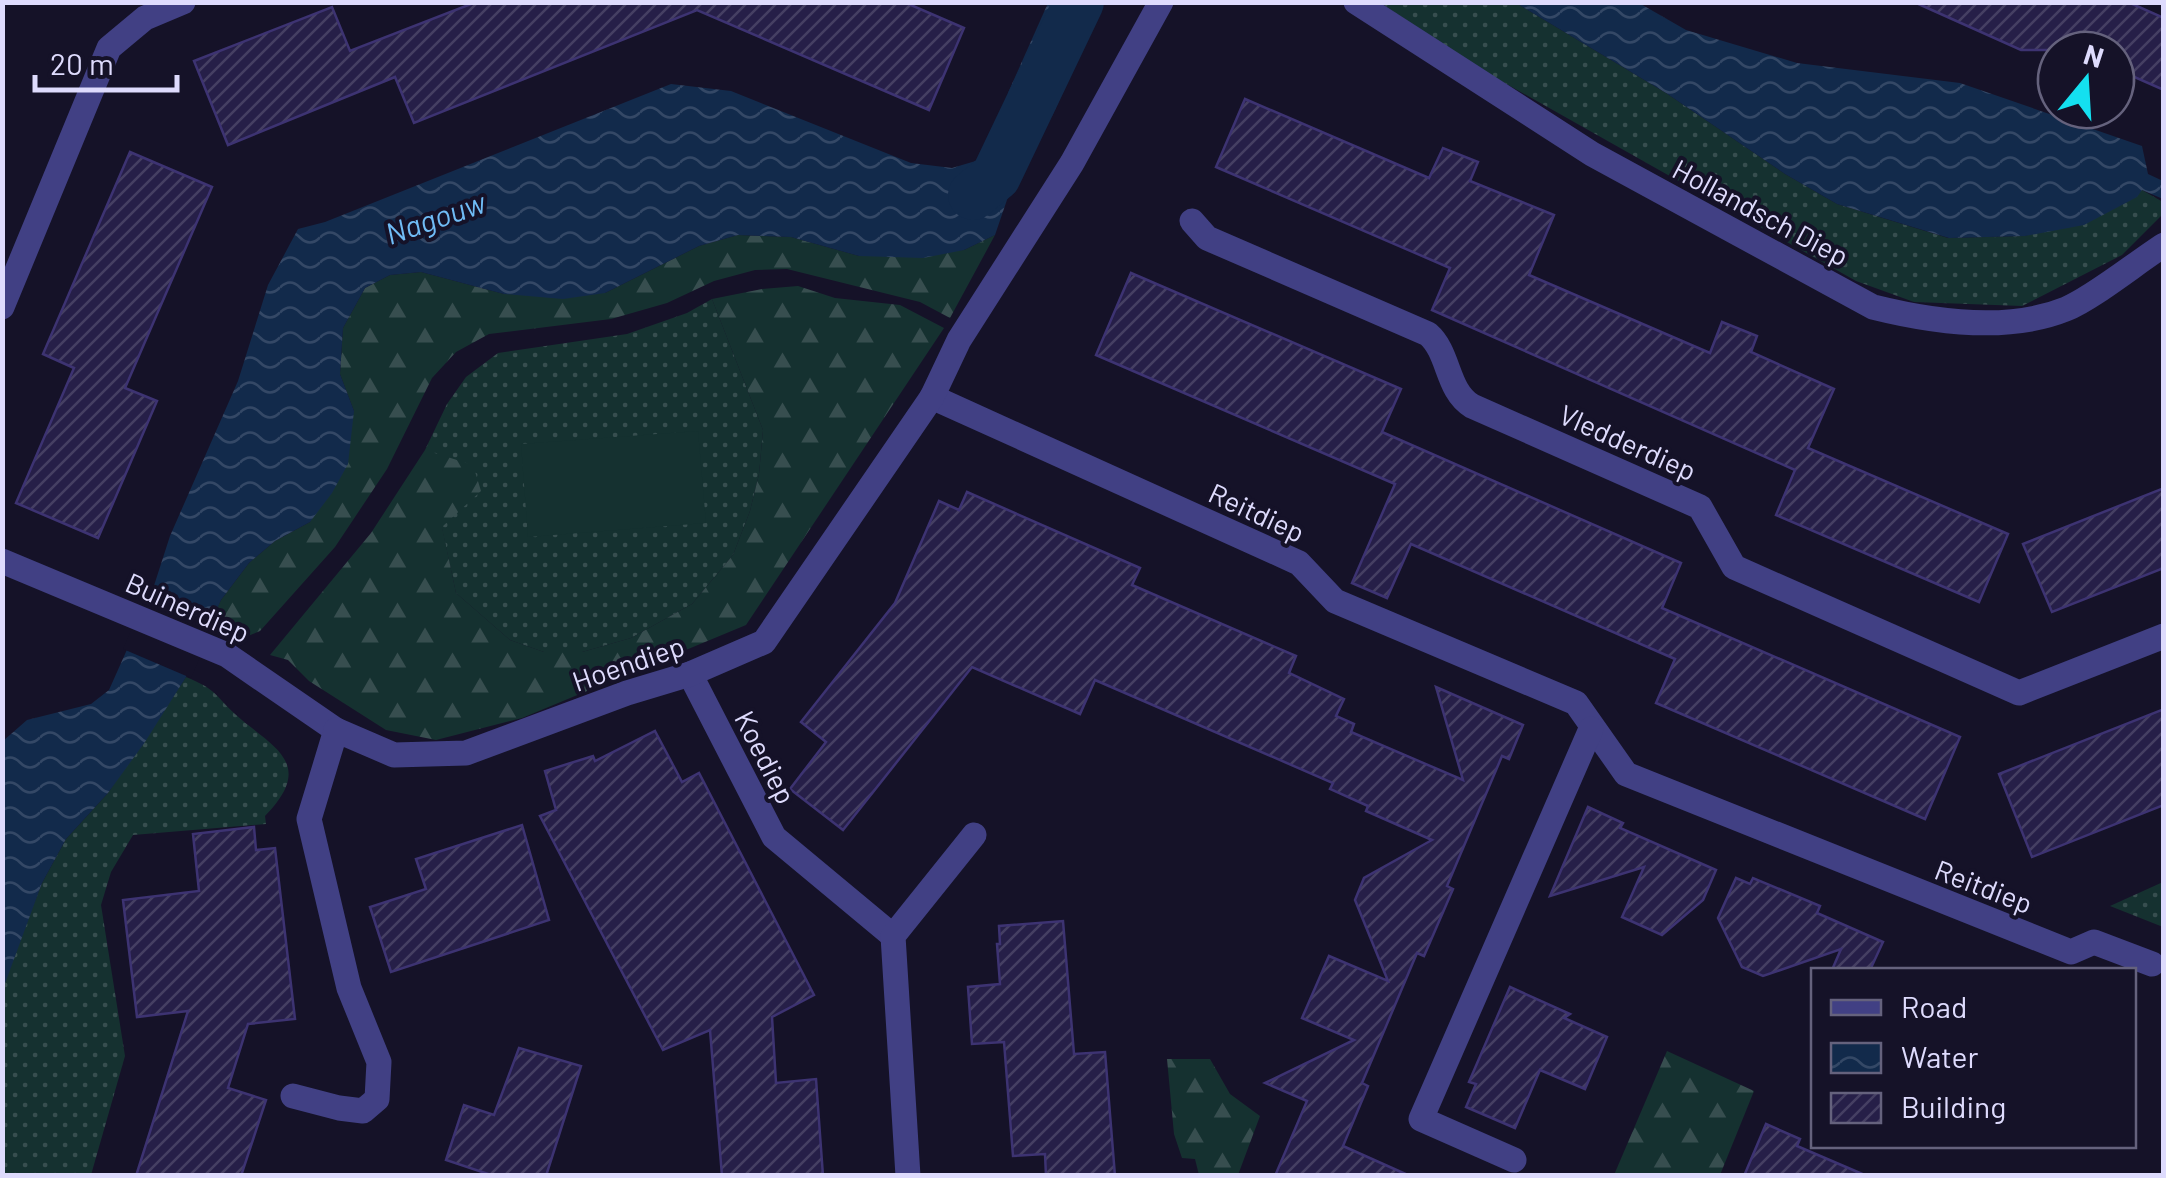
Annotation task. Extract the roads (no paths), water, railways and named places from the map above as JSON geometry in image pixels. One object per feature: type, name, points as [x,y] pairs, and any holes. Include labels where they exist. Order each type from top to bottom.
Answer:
[{"type":"street","points":[[4,298],[109,48],[145,18],[183,2]]},
{"type":"street","name":"Hoendiep","points":[[336,730],[394,755],[466,754],[690,674],[764,642],[932,397],[959,340],[1050,200],[1161,2]]},
{"type":"street","name":"Hollandsch Diep","points":[[1356,2],[1592,154],[1874,307],[1922,319],[2014,322],[2066,309],[2164,244]]},
{"type":"street","name":"Vledderdiep","points":[[1192,221],[1207,238],[1428,334],[1434,339],[1457,392],[1472,406],[1700,507],[1734,567],[2019,693],[2164,636]]},
{"type":"street","name":"Reitdiep","points":[[932,397],[1298,563],[1335,601],[1576,704],[1626,774],[2071,952],[2094,942],[2152,964]]},
{"type":"street","name":"Buinerdiep","points":[[2,560],[227,655],[336,730]]},
{"type":"street","name":"Koediep","points":[[690,674],[774,837],[892,936]]},
{"type":"street","points":[[1514,1160],[1421,1119],[1592,729]]},
{"type":"street","points":[[293,1096],[364,1110],[377,1099],[380,1080],[379,1062],[348,988],[309,819],[336,730]]},
{"type":"street","points":[[908,1176],[892,936],[974,835]]},
{"type":"water","points":[[1048,3],[1104,3],[1052,116],[1034,110],[1008,93]]},
{"type":"water","points":[[1516,3],[1639,3],[1686,30],[1797,63],[1960,83],[2036,109],[2036,130],[2096,130],[2142,146],[2148,174],[2163,181],[2163,199],[2142,190],[2137,197],[2084,225],[2025,236],[1949,238],[1837,204],[1785,174],[1666,93]]},
{"type":"water","points":[[671,84],[731,91],[911,163],[952,168],[979,160],[999,131],[1032,156],[1009,194],[995,235],[964,250],[923,258],[859,256],[791,237],[738,235],[699,246],[605,293],[563,299],[504,294],[421,272],[390,275],[365,288],[343,328],[340,374],[354,411],[348,464],[310,522],[275,541],[249,563],[221,600],[186,677],[145,742],[108,793],[66,839],[42,883],[3,989],[3,741],[27,720],[91,704],[109,690],[150,598],[170,536],[238,381],[268,285],[298,229],[325,222]]},
{"type":"waterway","name":"Nagouw","points":[[973,195],[996,176],[1079,2]]}]
